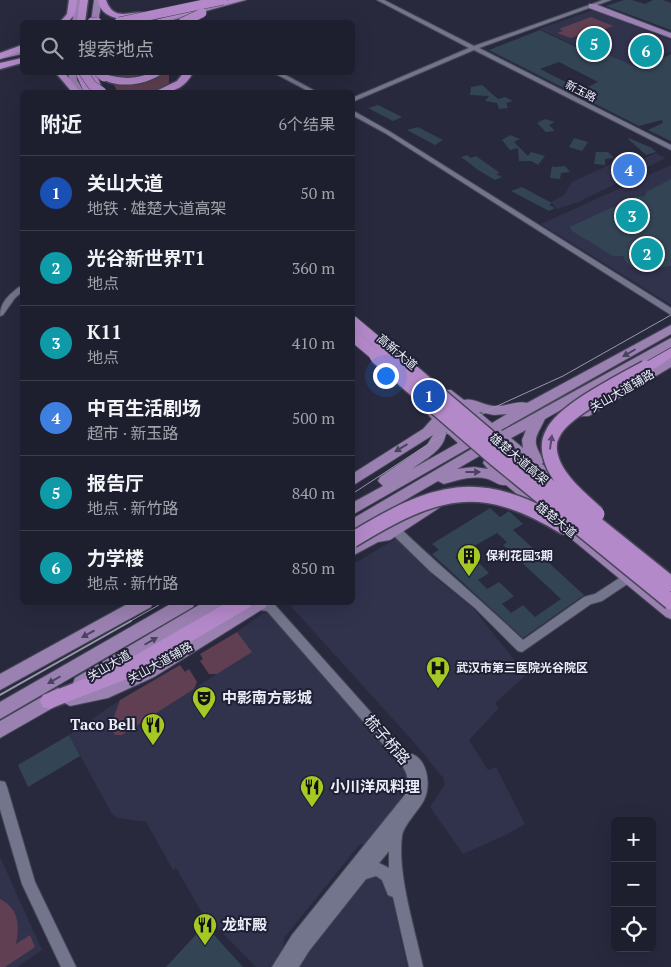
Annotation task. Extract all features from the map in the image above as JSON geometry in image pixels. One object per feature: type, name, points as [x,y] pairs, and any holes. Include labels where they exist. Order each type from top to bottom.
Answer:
[{"type":"highway","points":[[66,20],[71,14],[73,0]]},
{"type":"highway","points":[[81,20],[84,0]]},
{"type":"highway","points":[[92,20],[93,0]]},
{"type":"highway","points":[[102,0],[105,9],[110,13],[132,17],[209,0]]},
{"type":"highway","points":[[128,20],[223,0]]},
{"type":"highway","points":[[147,20],[223,0]]},
{"type":"highway","points":[[160,20],[238,0]]},
{"type":"highway","points":[[184,19],[244,0]]},
{"type":"highway","points":[[198,20],[212,13],[250,0]]},
{"type":"highway","points":[[0,57],[20,55]]},
{"type":"highway","points":[[0,64],[20,56]]},
{"type":"highway","points":[[62,75],[74,90]]},
{"type":"highway","points":[[80,75],[87,90]]},
{"type":"highway","points":[[85,75],[92,85],[99,90]]},
{"type":"highway","points":[[94,75],[101,90]]},
{"type":"highway","points":[[103,75],[109,79],[124,81],[145,79],[154,75]]},
{"type":"highway","points":[[171,90],[178,75]]},
{"type":"highway","points":[[164,90],[182,82],[187,75]]},
{"type":"highway","name":"雄楚大道高架","points":[[355,324],[506,452],[671,584]]},
{"type":"highway","name":"雄楚大道高架","points":[[355,339],[496,459],[671,602]]},
{"type":"highway","points":[[671,352],[560,421],[550,440],[550,456],[560,476],[578,497],[671,578]]},
{"type":"highway","points":[[355,538],[414,506],[433,499],[465,494],[500,497],[526,505],[549,516],[671,607]]},
{"type":"highway","points":[[49,702],[121,673],[252,605]]},
{"type":"main road","points":[[75,20],[80,0]]},
{"type":"main road","points":[[93,20],[98,0]]},
{"type":"main road","points":[[140,20],[223,0]]},
{"type":"main road","points":[[592,6],[671,36]]},
{"type":"main road","points":[[72,75],[79,90]]},
{"type":"main road","name":"高新大道","points":[[355,317],[497,434]]},
{"type":"main road","points":[[355,517],[497,434],[544,399],[671,329]]},
{"type":"main road","name":"高新大道","points":[[355,339],[442,422]]},
{"type":"main road","points":[[497,434],[541,417],[671,342]]},
{"type":"main road","name":"关山大道辅路","points":[[541,417],[584,413],[671,362]]},
{"type":"main road","points":[[433,382],[479,408],[495,412],[506,411],[544,399]]},
{"type":"main road","points":[[541,417],[532,430],[528,444],[530,453],[549,475]]},
{"type":"main road","points":[[355,479],[442,422]]},
{"type":"main road","points":[[355,517],[379,486],[432,448],[439,438],[442,422]]},
{"type":"main road","name":"雄楚大道","points":[[442,422],[525,494],[671,612]]},
{"type":"main road","points":[[497,434],[549,475],[671,578]]},
{"type":"main road","points":[[395,500],[472,448]]},
{"type":"main road","points":[[355,517],[458,473],[482,472],[496,476],[525,494]]},
{"type":"main road","points":[[355,548],[376,536],[384,536],[410,518],[445,498],[464,492],[476,491],[506,494],[520,498],[548,513]]},
{"type":"main road","points":[[395,500],[410,518]]},
{"type":"main road","points":[[355,517],[376,536]]},
{"type":"main road","points":[[0,683],[141,605]]},
{"type":"main road","name":"关山大道","points":[[0,711],[183,605]]},
{"type":"main road","name":"关山大道","points":[[0,730],[213,605]]},
{"type":"street","name":"新玉路","points":[[380,0],[671,148]]},
{"type":"street","points":[[355,99],[473,48],[608,0]]},
{"type":"street","points":[[281,75],[310,90]]},
{"type":"street","points":[[355,114],[387,132],[671,312]]},
{"type":"street","points":[[0,313],[12,296],[20,291]]},
{"type":"street","points":[[394,529],[434,568],[479,604],[522,648],[588,600],[598,598],[628,578]]},
{"type":"street","name":"梳子桥路","points":[[266,605],[271,608],[408,764],[414,775],[414,789],[409,801],[297,940],[279,967]]},
{"type":"street","points":[[278,605],[421,772],[419,796],[395,832],[360,874],[290,967]]},
{"type":"street","points":[[0,787],[29,884],[69,967]]},
{"type":"street","points":[[0,811],[25,888],[62,967]]},
{"type":"street","points":[[395,832],[396,876],[416,967]]},
{"type":"street","points":[[360,874],[377,869],[387,875],[392,884],[409,967]]},
{"type":"shaded area","points":[[593,10],[671,40],[671,52],[627,69],[539,29]]},
{"type":"shaded area","points":[[591,17],[613,26],[581,38],[577,36],[571,38],[557,33],[563,31],[559,29]]},
{"type":"shaded area","points":[[108,75],[169,75],[169,87],[166,90],[117,90]]},
{"type":"shaded area","points":[[656,153],[666,158],[637,172],[616,172],[620,182],[582,201],[557,209],[551,202],[564,195],[572,182],[611,164],[627,166]]},
{"type":"shaded area","points":[[671,165],[671,305],[541,224]]},
{"type":"shaded area","name":"武汉市第三医院光谷院区","points":[[397,538],[436,578],[473,608],[526,675],[495,703],[499,708],[469,740],[488,770],[496,767],[525,824],[506,835],[463,854],[430,807],[445,784],[443,778],[418,747],[290,605],[355,605],[355,563]]},
{"type":"shaded area","points":[[263,613],[269,613],[403,766],[407,772],[409,782],[407,794],[367,846],[360,844],[284,938],[283,952],[270,967],[256,967],[201,911],[176,868],[173,870],[146,822],[118,818],[112,814],[69,735],[120,700],[110,727],[122,735],[251,652],[237,632]]},
{"type":"shaded area","points":[[237,632],[252,652],[217,674],[209,674],[200,661],[203,659],[200,654]]},
{"type":"shaded area","points":[[180,665],[185,672],[189,669],[197,682],[194,689],[122,735],[115,735],[110,727],[120,700]]},
{"type":"shaded area","points":[[0,857],[42,950],[17,967],[0,967]]},
{"type":"shaded area","points":[[375,874],[390,886],[407,967],[297,967],[367,876]]},
{"type":"shaded area","points":[[0,899],[11,907],[17,918],[16,944],[30,935],[35,947],[5,967],[0,967]]},
{"type":"building","points":[[624,0],[645,4],[653,0],[663,0],[671,3],[671,30],[606,6]]},
{"type":"building","points":[[540,30],[576,47],[599,38],[610,43],[595,49],[638,68],[671,54],[671,141],[648,130],[663,123],[662,120],[639,126],[489,50]],"holes":[[[559,62],[598,82],[582,90],[540,69]]]},
{"type":"building","points":[[482,85],[498,99],[505,97],[513,101],[506,103],[508,108],[499,109],[497,103],[485,101],[489,96],[470,95],[471,87]]},
{"type":"building","points":[[378,105],[402,117],[393,121],[368,108]]},
{"type":"building","points":[[545,119],[555,122],[549,125],[555,131],[546,132],[537,123]]},
{"type":"building","points":[[418,127],[443,140],[435,145],[407,130]]},
{"type":"building","points":[[510,135],[520,139],[514,142],[528,156],[531,152],[545,156],[538,165],[531,161],[519,161],[518,148],[510,150],[502,140]]},
{"type":"building","points":[[574,138],[588,142],[582,151],[569,147]]},
{"type":"building","points":[[629,138],[652,148],[656,152],[646,155]]},
{"type":"building","points":[[596,152],[608,152],[614,158],[605,159],[605,165],[594,164]]},
{"type":"building","points":[[467,155],[471,158],[476,156],[500,173],[496,174],[502,177],[495,180],[478,170],[461,157]]},
{"type":"building","points":[[552,166],[565,166],[570,172],[561,173],[560,179],[550,178]]},
{"type":"building","points":[[671,179],[671,266],[656,268],[632,267],[625,261],[624,256],[613,256],[572,231],[570,227],[613,207],[618,207],[630,198],[645,196],[646,192]]},
{"type":"building","points":[[522,187],[552,203],[549,205],[555,208],[549,211],[511,191]]},
{"type":"building","name":"保利花园3期","points":[[490,508],[500,517],[509,511],[523,524],[513,530],[584,595],[523,638],[432,554],[439,550],[432,544]],"holes":[[[497,533],[507,542],[503,545],[561,599],[535,617],[523,605],[511,613],[502,604],[514,596],[499,582],[487,589],[478,580],[489,573],[476,560],[464,567],[455,557]]]},
{"type":"building","points":[[69,735],[80,756],[28,787],[18,765]]},
{"type":"building","name":"龙虾殿","points":[[205,925],[243,967],[166,967]]},
{"type":"tram line","points":[[355,492],[433,441],[495,407],[563,376],[671,315]]},
{"type":"tram line","points":[[129,622],[159,605]]},
{"type":"tram line","points":[[0,695],[131,621]]},
{"type":"place","name":"报告厅","points":[[594,44]]},
{"type":"place","name":"力学楼","points":[[646,51]]},
{"type":"place","name":"中百生活剧场","points":[[629,170]]},
{"type":"place","name":"K11","points":[[632,216]]},
{"type":"place","name":"光谷新世界T1","points":[[647,254]]},
{"type":"place","name":"关山大道","points":[[429,396]]},
{"type":"place","name":"保利花园3期","points":[[469,577]]},
{"type":"place","name":"武汉市第三医院光谷院区","points":[[438,689]]},
{"type":"place","name":"中影南方影城","points":[[204,719]]},
{"type":"place","name":"Taco Bell","points":[[153,746]]},
{"type":"place","name":"小川洋风料理","points":[[312,808]]},
{"type":"place","name":"龙虾殿","points":[[205,946]]}]
